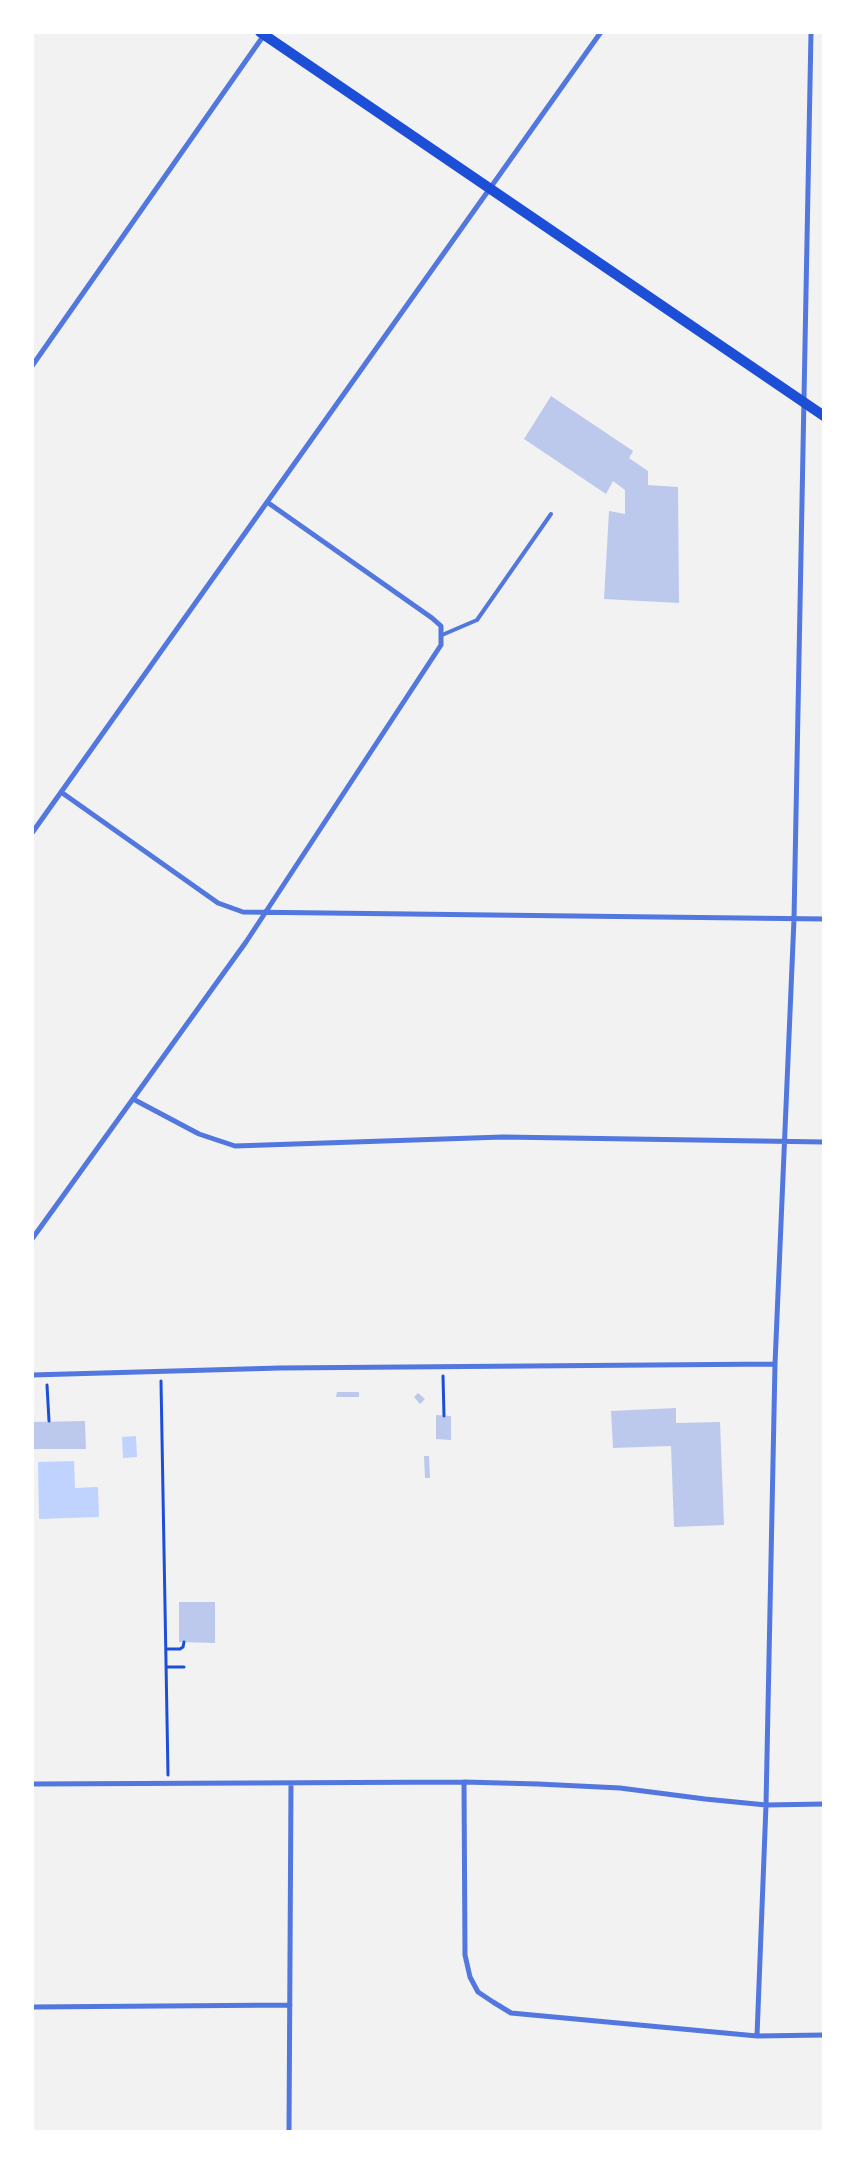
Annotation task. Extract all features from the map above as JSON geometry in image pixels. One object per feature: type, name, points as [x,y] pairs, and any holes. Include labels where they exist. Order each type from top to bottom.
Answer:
[{"type":"main road","points":[[263,33],[824,416]]},
{"type":"street","points":[[32,833],[601,32]]},
{"type":"street","points":[[757,2036],[766,1804],[774,1364],[794,919],[811,32]]},
{"type":"street","points":[[32,366],[263,33]]},
{"type":"street","points":[[32,1239],[266,912],[441,645],[441,626],[432,618],[267,502]]},
{"type":"street","points":[[61,792],[218,903],[243,912],[824,919]]},
{"type":"street","points":[[133,1099],[199,1134],[234,1146],[502,1138],[824,1142]]},
{"type":"street","points":[[32,1375],[161,1370],[774,1364]]},
{"type":"street","points":[[464,1782],[465,1955],[470,1977],[478,1992],[511,2013],[757,2036],[824,2035]]},
{"type":"street","points":[[32,1784],[464,1782],[620,1788],[705,1799],[766,1804],[824,1804]]},
{"type":"street","points":[[289,2132],[291,1783]]},
{"type":"street","points":[[32,2007],[290,2005]]},
{"type":"lane","points":[[442,635],[477,620],[551,514]]},
{"type":"path","points":[[443,1367],[444,1416]]},
{"type":"path","points":[[161,1370],[168,1783]]},
{"type":"path","points":[[46,1375],[48,1422]]},
{"type":"path","points":[[166,1649],[180,1649],[183,1647],[184,1642]]},
{"type":"path","points":[[166,1667],[184,1667]]},
{"type":"water","points":[[136,1436],[137,1457],[123,1458],[122,1437]]},
{"type":"water","points":[[74,1461],[75,1488],[98,1487],[99,1517],[39,1519],[38,1462]]},
{"type":"building","points":[[551,396],[633,451],[629,458],[648,471],[648,485],[678,487],[679,603],[604,599],[609,511],[625,514],[625,490],[613,481],[606,494],[524,439]]},
{"type":"building","points":[[337,1392],[359,1392],[359,1397],[336,1397]]},
{"type":"building","points":[[418,1393],[425,1399],[420,1404],[414,1397]]},
{"type":"building","points":[[676,1408],[676,1423],[720,1422],[724,1525],[674,1527],[671,1446],[613,1448],[611,1411]]},
{"type":"building","points":[[436,1415],[451,1416],[451,1440],[436,1439]]},
{"type":"building","points":[[85,1421],[86,1449],[32,1449],[32,1422]]},
{"type":"building","points":[[424,1456],[429,1456],[430,1478],[425,1478]]},
{"type":"building","points":[[179,1602],[215,1602],[215,1643],[179,1642]]}]
